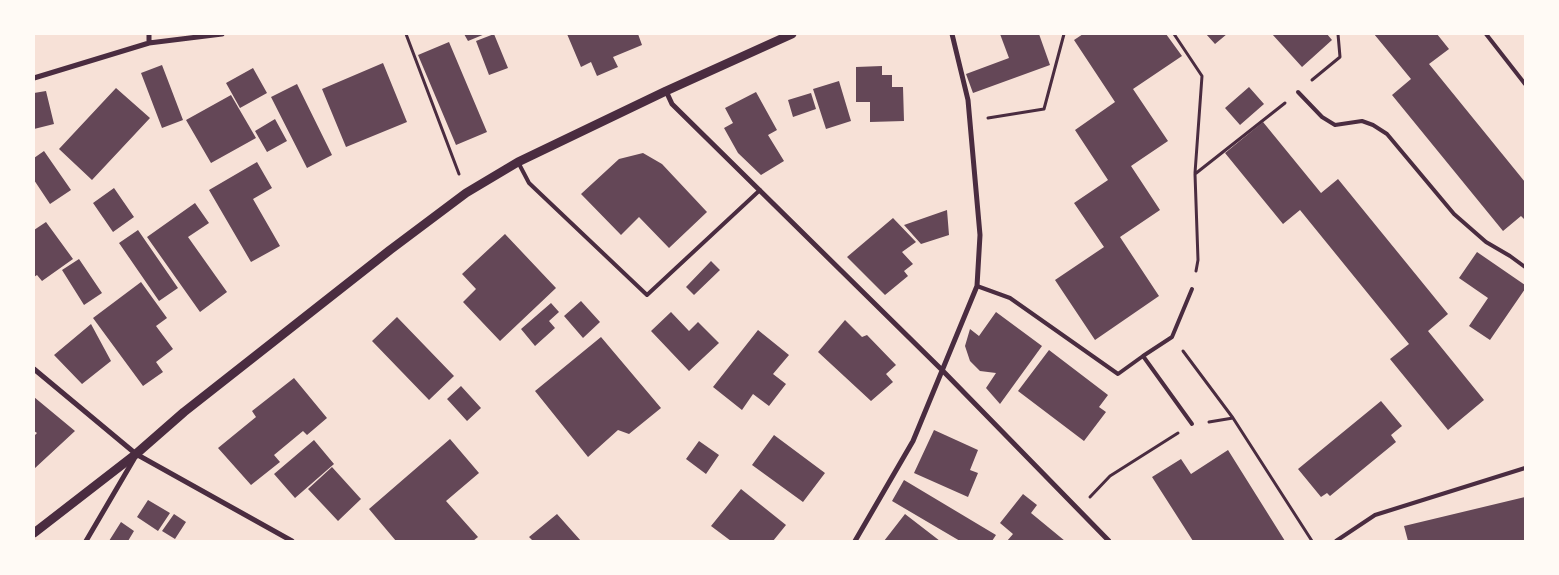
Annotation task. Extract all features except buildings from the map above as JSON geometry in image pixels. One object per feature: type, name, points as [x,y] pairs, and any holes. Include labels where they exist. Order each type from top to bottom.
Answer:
[{"type":"street","points":[[149,34],[150,43]]},
{"type":"street","points":[[34,78],[150,43],[222,34]]},
{"type":"street","points":[[34,533],[136,454],[184,412],[390,250],[466,193],[518,162],[666,91],[792,34]]},
{"type":"street","points":[[854,541],[913,441],[977,286],[980,235],[968,100],[952,34]]},
{"type":"street","points":[[666,91],[672,104],[942,370],[1110,541]]},
{"type":"street","points":[[34,369],[136,454],[292,541]]},
{"type":"street","points":[[86,541],[136,454]]},
{"type":"lane","points":[[1486,34],[1525,84]]},
{"type":"lane","points":[[1298,92],[1322,117],[1335,125],[1362,121],[1388,134],[1454,214],[1486,242],[1525,267]]},
{"type":"lane","points":[[518,162],[530,183],[646,295],[760,190]]},
{"type":"lane","points":[[977,286],[1010,298],[1118,374],[1172,337],[1192,288]]},
{"type":"lane","points":[[1143,356],[1192,424]]},
{"type":"lane","points":[[1336,541],[1375,515],[1525,468]]},
{"type":"path","points":[[406,34],[466,193]]},
{"type":"path","points":[[970,121],[1044,109],[1064,34]]},
{"type":"path","points":[[1174,34],[1202,76],[1195,174],[1198,260],[1192,288]]},
{"type":"path","points":[[1195,174],[1340,57],[1338,34]]},
{"type":"path","points":[[1172,337],[1233,418],[1312,541]]},
{"type":"path","points":[[1078,510],[1110,476],[1192,424],[1233,418]]}]
